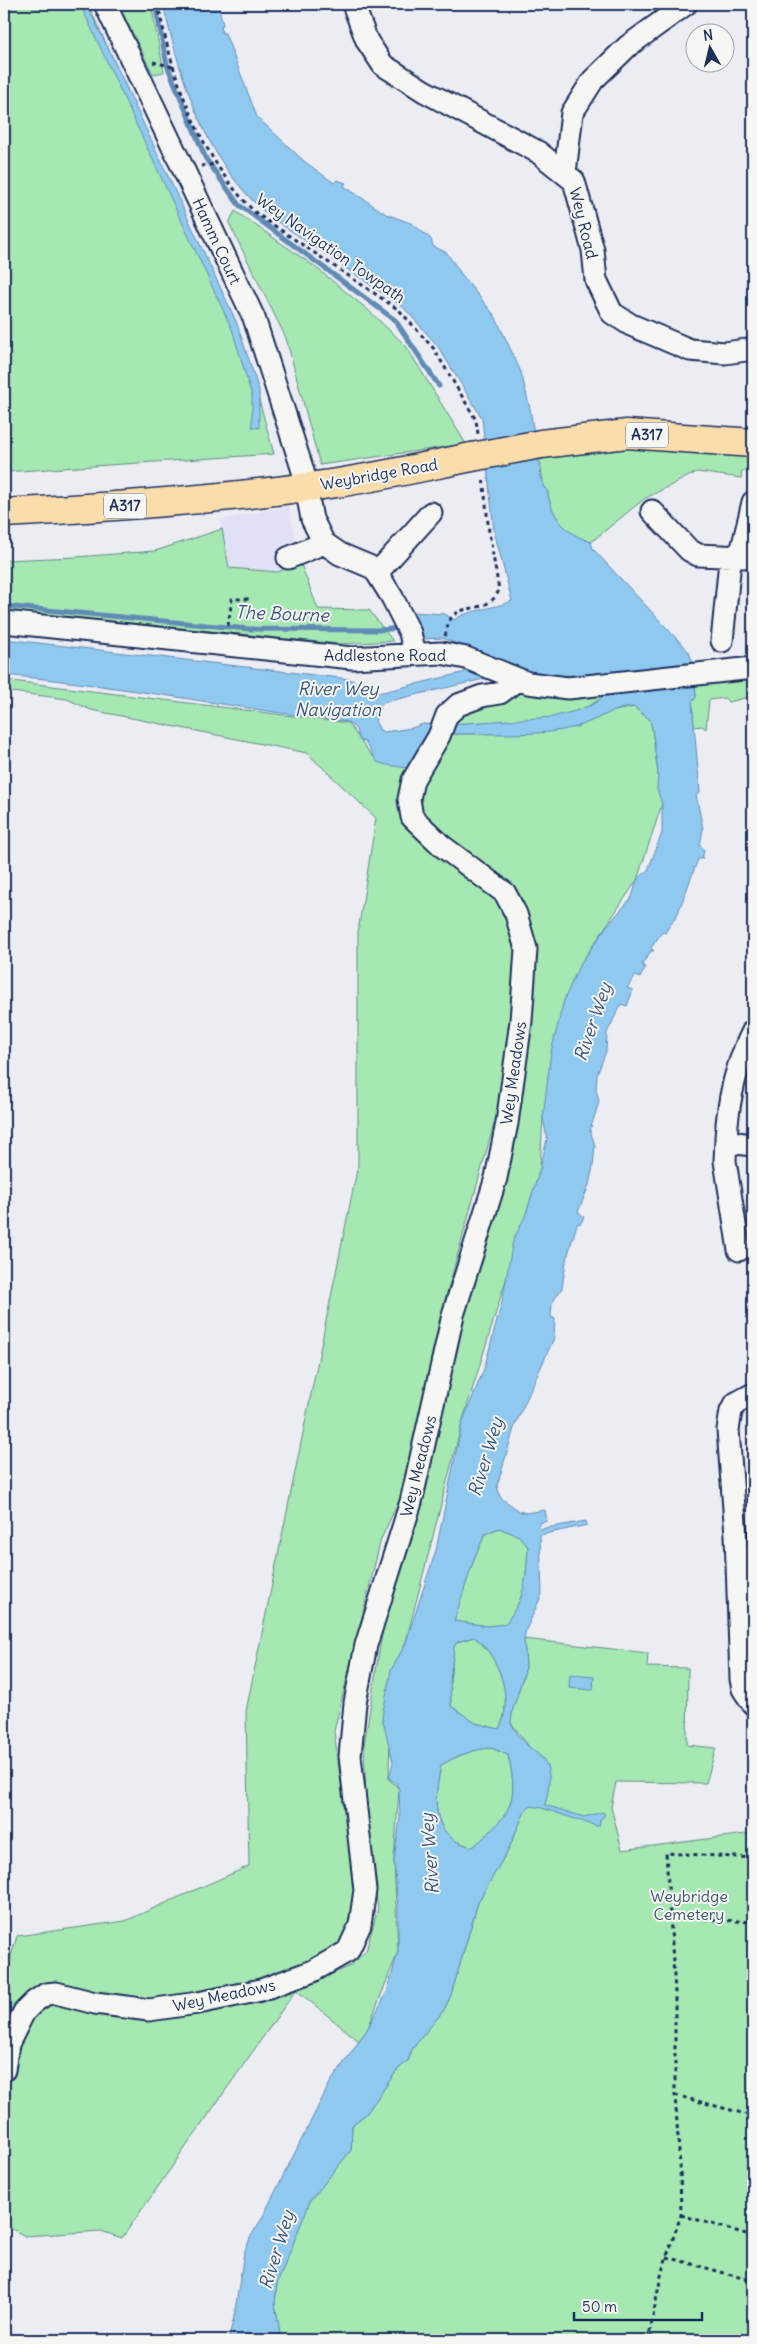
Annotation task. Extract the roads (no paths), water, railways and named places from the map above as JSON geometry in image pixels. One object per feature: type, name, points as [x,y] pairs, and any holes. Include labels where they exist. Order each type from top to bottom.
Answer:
[{"type":"main road","name":"Weybridge Road","points":[[4,513],[124,506],[306,486],[382,476],[541,444],[626,434],[753,443]]},
{"type":"street","name":"Hamm Court","points":[[105,4],[254,318],[306,486],[312,519],[324,543]]},
{"type":"street","name":"Wey Road","points":[[352,4],[367,41],[383,66],[424,91],[538,152],[574,181],[593,250],[596,280],[612,313],[631,325],[690,350],[725,353],[753,349]]},
{"type":"street","points":[[565,173],[572,113],[593,80],[628,46],[686,4]]},
{"type":"street","points":[[745,557],[742,549],[753,502]]},
{"type":"street","points":[[652,511],[688,550],[698,555],[745,557]]},
{"type":"street","points":[[377,573],[431,513]]},
{"type":"street","points":[[288,558],[324,543],[340,554],[371,567],[377,573],[380,596],[406,625],[414,654]]},
{"type":"street","points":[[722,641],[730,561],[745,557]]},
{"type":"street","name":"Addlestone Road","points":[[4,622],[345,658],[441,653],[466,658],[515,679],[540,686],[577,688],[753,668]]},
{"type":"street","name":"Wey Meadows","points":[[4,2070],[8,2044],[24,2012],[46,1994],[56,1993],[95,2003],[149,2010],[198,2003],[261,1990],[313,1971],[348,1951],[360,1925],[365,1890],[350,1756],[355,1703],[366,1645],[411,1502],[453,1315],[496,1178],[507,1123],[520,1021],[526,949],[516,914],[505,893],[442,846],[412,817],[409,799],[413,780],[442,729],[447,715],[458,705],[482,696],[500,693],[515,679]]},
{"type":"street","points":[[739,1250],[725,1161],[726,1138],[731,1093],[739,1062],[753,1030]]},
{"type":"street","points":[[726,1138],[736,1143],[753,1144]]},
{"type":"street","points":[[753,1394],[736,1403],[731,1411],[728,1430],[736,1535],[741,1679],[743,1689],[753,1704]]},
{"type":"water","points":[[80,4],[86,4],[108,48],[236,321],[259,390],[259,428],[252,427],[252,396],[232,329]]},
{"type":"water","points":[[163,4],[218,4],[223,25],[221,26],[222,33],[225,33],[257,117],[305,162],[334,183],[337,180],[346,183],[344,186],[386,214],[413,224],[431,239],[433,246],[447,253],[464,278],[495,316],[521,372],[530,409],[541,477],[544,488],[547,489],[552,507],[560,522],[573,534],[591,542],[593,549],[689,652],[692,661],[696,697],[692,702],[700,793],[696,795],[703,829],[700,845],[704,850],[702,859],[698,859],[678,913],[665,933],[662,932],[651,948],[654,951],[651,951],[642,964],[645,968],[640,978],[635,976],[627,988],[633,990],[627,1006],[621,1004],[607,1033],[606,1051],[597,1075],[596,1089],[599,1102],[590,1130],[595,1146],[593,1166],[589,1185],[578,1212],[584,1217],[581,1223],[577,1224],[566,1261],[562,1288],[552,1303],[551,1317],[555,1319],[554,1338],[515,1425],[497,1486],[500,1497],[519,1511],[526,1513],[545,1510],[547,1521],[539,1523],[540,1529],[586,1521],[587,1525],[540,1535],[542,1594],[526,1630],[524,1639],[526,1667],[512,1712],[511,1723],[519,1736],[546,1764],[549,1773],[549,1786],[545,1805],[584,1817],[603,1812],[605,1815],[600,1820],[599,1826],[596,1826],[542,1808],[531,1806],[525,1811],[508,1850],[478,1902],[451,1995],[444,2010],[412,2049],[408,2061],[398,2069],[366,2114],[352,2125],[351,2150],[310,2201],[277,2284],[275,2303],[280,2334],[278,2340],[228,2340],[234,2317],[244,2253],[330,2083],[368,2028],[387,1992],[398,1952],[398,1908],[394,1860],[400,1818],[399,1789],[395,1782],[389,1779],[393,1762],[382,1717],[391,1670],[405,1645],[436,1550],[462,1423],[484,1369],[502,1302],[513,1241],[526,1214],[540,1169],[547,1139],[543,1117],[551,1052],[564,1000],[579,966],[607,926],[632,897],[637,880],[648,870],[662,833],[662,804],[657,789],[658,773],[650,720],[634,707],[620,709],[583,725],[547,732],[456,734],[446,732],[416,765],[408,768],[377,762],[365,742],[359,740],[356,729],[348,722],[91,685],[4,675],[4,639],[349,679],[377,692],[383,692],[470,671],[487,655],[442,638],[423,639],[411,612],[445,614],[454,620],[465,614],[512,601],[494,531],[482,418],[437,345],[403,307],[269,216],[247,195],[228,171],[212,146],[199,119],[188,92]],"holes":[[[509,664],[541,674],[574,675],[581,697],[605,694],[596,703],[579,710],[552,717],[439,725],[423,724],[412,728],[384,732],[380,730],[375,721],[380,706],[385,702],[488,678]],[[499,1528],[519,1536],[528,1547],[524,1588],[521,1597],[505,1624],[488,1626],[454,1621],[474,1559],[485,1534]],[[474,1637],[491,1655],[497,1667],[505,1692],[504,1718],[499,1729],[475,1723],[451,1706],[450,1680],[454,1647],[457,1642]],[[491,1748],[508,1755],[513,1785],[509,1807],[496,1826],[473,1847],[459,1842],[448,1835],[438,1816],[436,1804],[441,1765],[478,1750]]]},
{"type":"water","points":[[570,1674],[594,1676],[593,1690],[569,1688]]},
{"type":"waterway","points":[[155,4],[167,65],[206,159],[239,205],[395,320],[439,386]]},
{"type":"waterway","name":"The Bourne","points":[[4,606],[249,629],[378,630],[402,628]]},
{"type":"water label","name":"River Wey Navigation","points":[[338,700]]},
{"type":"water label","name":"River Wey","points":[[593,1022]]},
{"type":"water label","name":"River Wey","points":[[486,1457]]},
{"type":"water label","name":"River Wey","points":[[430,1854]]},
{"type":"water label","name":"River Wey","points":[[277,2250]]},
{"type":"park label","name":"Weybridge Cemetery","points":[[689,1905]]}]
